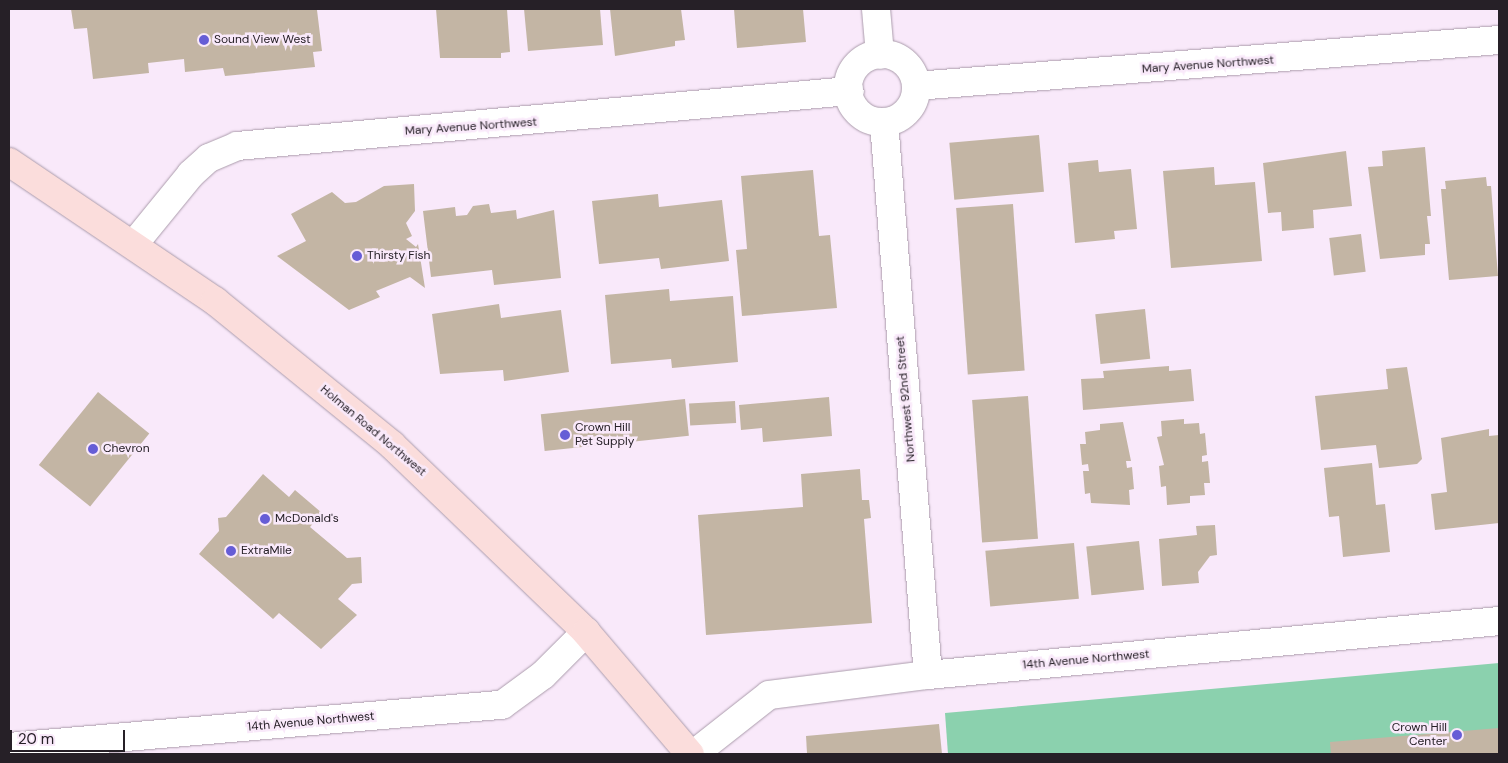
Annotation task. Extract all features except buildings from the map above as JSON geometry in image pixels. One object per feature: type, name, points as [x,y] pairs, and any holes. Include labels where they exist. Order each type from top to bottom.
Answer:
[{"type":"main road","name":"Holman Road Northwest","points":[[9,162],[134,244],[215,301],[392,445],[586,632],[692,754]]},
{"type":"street","points":[[876,9],[880,55]]},
{"type":"street","name":"Mary Avenue Northwest","points":[[916,86],[1499,40]]},
{"type":"street","points":[[880,55],[905,63],[916,86],[912,105],[905,114],[884,122],[862,115],[850,91],[856,67],[880,55]]},
{"type":"street","name":"Mary Avenue Northwest","points":[[134,244],[191,174],[210,158],[237,146],[850,91]]},
{"type":"street","name":"Northwest 92nd Street","points":[[884,122],[928,675]]},
{"type":"street","name":"14th Avenue Northwest","points":[[692,754],[770,695],[928,675],[1499,621]]},
{"type":"street","name":"14th Avenue Northwest","points":[[9,747],[502,705],[537,680],[586,632]]},
{"type":"green space","points":[[1499,663],[1499,754],[948,754],[945,713]]},
{"type":"place","name":"Sound View West","points":[[204,40]]},
{"type":"place","name":"Thirsty Fish","points":[[357,256]]},
{"type":"place","name":"Crown Hill Pet Supply","points":[[565,435]]},
{"type":"place","name":"Chevron","points":[[93,449]]},
{"type":"place","name":"McDonald's","points":[[265,519]]},
{"type":"place","name":"ExtraMile","points":[[231,551]]},
{"type":"place","name":"Crown Hill Center","points":[[1457,735]]}]
